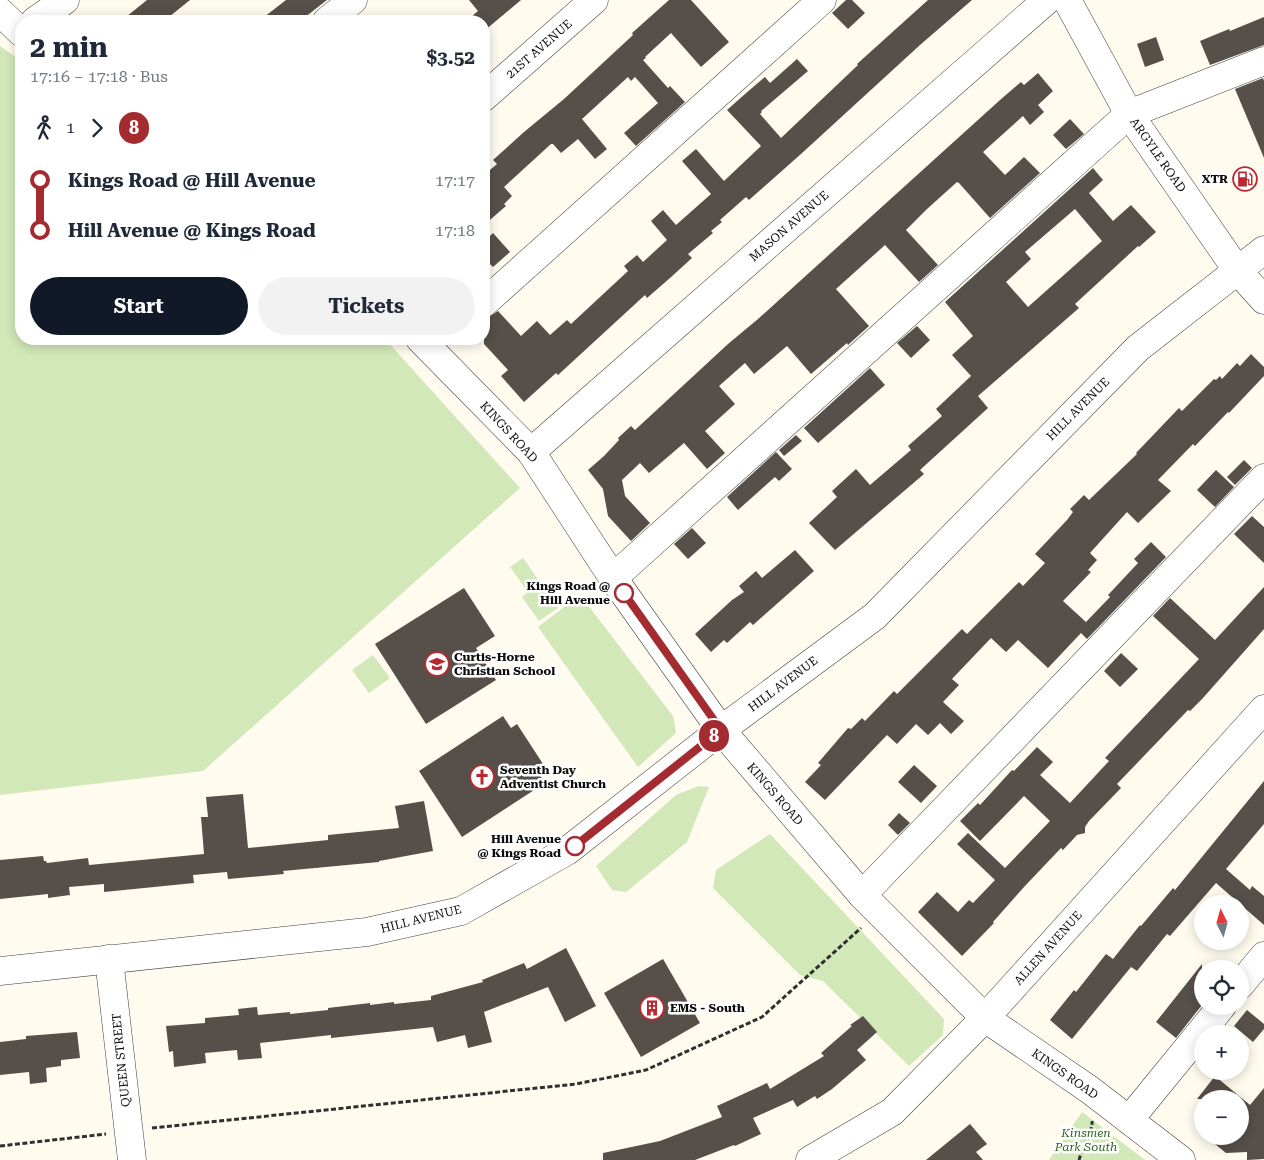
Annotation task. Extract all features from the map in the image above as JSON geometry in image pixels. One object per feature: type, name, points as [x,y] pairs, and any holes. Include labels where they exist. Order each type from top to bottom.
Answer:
[{"type":"street","points":[[44,15],[65,0]]},
{"type":"street","points":[[334,15],[353,0]]},
{"type":"street","name":"21ST AVENUE","points":[[490,92],[594,0]]},
{"type":"street","points":[[490,298],[822,0]]},
{"type":"street","name":"MASON AVENUE","points":[[530,452],[1047,0]]},
{"type":"street","name":"ARGYLE ROAD","points":[[1068,0],[1129,114],[1237,270],[1264,300]]},
{"type":"street","points":[[0,12],[15,26]]},
{"type":"street","points":[[613,578],[1129,114],[1264,61]]},
{"type":"street","name":"HILL AVENUE","points":[[0,971],[366,932],[461,910],[567,851],[721,730],[874,616],[1138,348],[1264,250]]},
{"type":"street","name":"KINGS ROAD","points":[[433,345],[530,452],[613,578],[721,730],[870,904],[985,1018],[1090,1090],[1181,1160]]},
{"type":"street","points":[[870,904],[1264,478]]},
{"type":"street","name":"ALLEN AVENUE","points":[[810,1160],[892,1112],[985,1018],[1264,709]]},
{"type":"street","points":[[1249,974],[1264,956]]},
{"type":"street","name":"QUEEN STREET","points":[[109,960],[132,1160]]},
{"type":"street","points":[[1128,1120],[1215,1015]]},
{"type":"path","points":[[0,1146],[576,1084],[646,1070],[762,1017],[870,904]]},
{"type":"path","points":[[1079,1160],[1092,1128],[1090,1090]]},
{"type":"green space","points":[[0,46],[15,57],[15,345],[390,345],[520,488],[203,771],[0,795]]},
{"type":"green space","points":[[523,558],[558,608],[539,621],[522,597],[528,592],[510,567]]},
{"type":"green space","points":[[580,595],[673,716],[676,733],[638,767],[538,627]]},
{"type":"green space","points":[[373,655],[390,678],[369,693],[352,670]]},
{"type":"green space","points":[[699,786],[709,787],[687,842],[626,892],[612,890],[596,866],[676,795]]},
{"type":"green space","points":[[770,834],[944,1019],[943,1035],[909,1066],[823,981],[800,975],[713,888],[716,870]]},
{"type":"green space","name":"Kinsmen Park South","points":[[1082,1112],[1145,1160],[1049,1160]]},
{"type":"building","points":[[147,0],[190,0],[171,15],[128,15]]},
{"type":"building","points":[[286,0],[327,0],[308,15],[267,15]]},
{"type":"building","points":[[469,0],[521,0],[490,26],[490,15],[473,15],[478,11]]},
{"type":"building","points":[[669,0],[691,0],[729,42],[701,67],[671,33],[643,60],[668,88],[670,86],[685,102],[636,146],[624,133],[658,103],[635,77],[631,81],[628,77],[582,119],[607,149],[595,159],[578,139],[561,153],[551,144],[504,187],[512,196],[504,204],[506,206],[490,220],[490,170],[497,164],[493,160],[564,99],[633,35],[632,33]]},
{"type":"building","points":[[846,0],[852,0],[865,13],[848,29],[832,13]]},
{"type":"building","points":[[928,0],[972,0],[749,200],[746,197],[720,220],[722,222],[711,231],[713,233],[688,254],[692,258],[670,278],[647,298],[645,295],[558,375],[556,373],[524,402],[501,376],[508,370],[485,345],[490,345],[490,316],[498,311],[521,336],[537,321],[550,335],[567,320],[571,324],[628,271],[624,266],[637,255],[643,262],[667,240],[651,221],[663,210],[676,225],[711,194],[682,161],[696,149],[724,181],[761,146],[727,110],[765,77],[770,83],[797,59],[808,71],[761,111],[760,114],[781,138],[857,64]]},
{"type":"building","points":[[1264,17],[1264,45],[1210,65],[1200,41]]},
{"type":"building","points":[[1156,37],[1164,60],[1145,67],[1137,44]]},
{"type":"building","points":[[1038,73],[1053,91],[1038,105],[1044,112],[1030,125],[1023,116],[983,152],[1005,175],[1024,157],[1040,173],[990,218],[957,182],[927,209],[906,230],[938,265],[919,282],[885,245],[836,289],[869,326],[811,374],[787,346],[754,374],[745,363],[719,386],[735,404],[705,431],[725,453],[707,469],[684,443],[649,473],[640,463],[622,480],[625,496],[650,523],[631,541],[608,516],[603,489],[588,470],[604,456],[619,440],[618,438],[631,426],[635,430],[1000,100],[1021,82],[1024,85]]},
{"type":"building","points":[[1263,78],[1264,81],[1264,158],[1235,89]]},
{"type":"building","points":[[1070,119],[1084,134],[1066,149],[1053,135]]},
{"type":"building","points":[[1093,168],[1103,180],[1089,193],[1113,221],[1131,205],[1156,232],[1075,304],[1079,308],[978,396],[988,408],[920,470],[924,474],[835,550],[809,523],[837,497],[832,491],[856,469],[870,485],[911,450],[908,446],[942,416],[936,409],[971,376],[952,355],[973,336],[945,302]],"holes":[[[1075,209],[1102,241],[1028,307],[1006,282],[1031,259],[1025,252]]]},
{"type":"building","points":[[493,233],[510,252],[493,267],[490,264],[490,236]]},
{"type":"building","points":[[917,326],[930,340],[911,358],[897,343]]},
{"type":"building","points":[[1251,354],[1264,367],[1264,376],[1229,413],[1195,446],[1193,444],[1158,480],[1171,491],[1138,523],[1127,512],[1090,553],[1097,560],[1088,570],[1091,572],[1063,601],[1086,622],[1138,563],[1134,559],[1151,542],[1166,557],[1087,639],[1081,633],[1048,668],[1018,640],[1006,652],[991,638],[952,679],[959,685],[943,702],[964,721],[951,734],[940,723],[928,735],[916,724],[897,744],[887,735],[825,800],[805,782],[821,765],[818,763],[848,728],[851,729],[862,718],[865,721],[894,691],[897,694],[962,629],[967,634],[1019,582],[1023,586],[1045,563],[1035,554],[1067,520],[1073,512],[1070,509],[1084,495],[1089,500],[1137,454],[1179,408],[1182,411],[1214,379],[1216,380],[1220,376],[1222,379],[1237,363],[1240,366]]},
{"type":"building","points":[[870,368],[885,385],[818,443],[804,428]]},
{"type":"building","points":[[796,435],[802,441],[784,456],[779,450]]},
{"type":"building","points":[[776,452],[792,469],[779,481],[775,477],[738,510],[727,497]]},
{"type":"building","points":[[1244,460],[1252,468],[1235,485],[1227,477]]},
{"type":"building","points":[[1216,470],[1234,487],[1215,507],[1197,490]]},
{"type":"building","points":[[1252,516],[1264,527],[1264,563],[1234,534]]},
{"type":"building","points":[[692,528],[706,543],[688,559],[674,544]]},
{"type":"building","points":[[795,550],[814,571],[753,625],[750,622],[727,643],[724,640],[711,652],[695,634],[732,600],[744,592],[739,586],[756,571],[762,578]]},
{"type":"building","points":[[1264,587],[1264,629],[1203,698],[1190,711],[1188,710],[1117,784],[1121,788],[1089,821],[1085,827],[1085,833],[1077,835],[1063,850],[1061,848],[962,956],[918,912],[937,892],[958,912],[969,900],[973,903],[995,880],[957,844],[968,833],[1005,868],[1050,821],[1024,796],[980,841],[960,821],[978,803],[980,805],[1012,770],[1014,771],[1037,747],[1053,762],[1040,775],[1070,803],[1109,761],[1105,758],[1199,659],[1153,616],[1170,598],[1215,640]]},
{"type":"building","name":"Curtis-Horne Christian School","points":[[464,588],[495,636],[476,648],[496,680],[426,724],[375,644]]},
{"type":"building","points":[[1121,653],[1138,669],[1120,687],[1104,671]]},
{"type":"building","name":"Seventh Day Adventist Church","points":[[503,716],[511,728],[517,724],[545,767],[538,772],[545,783],[462,837],[419,771]]},
{"type":"building","points":[[914,765],[937,786],[921,803],[898,782]]},
{"type":"building","points":[[1264,781],[1264,824],[1226,869],[1250,890],[1252,886],[1264,896],[1264,925],[1249,912],[1249,895],[1230,895],[1216,883],[1206,895],[1194,895],[1194,908],[1170,936],[1167,934],[1137,971],[1131,967],[1072,1039],[1050,1020],[1074,990],[1076,992],[1106,954],[1113,959],[1173,888],[1175,890]]},
{"type":"building","points":[[243,794],[248,848],[328,840],[328,835],[399,828],[395,806],[424,801],[433,851],[379,862],[283,871],[284,874],[228,879],[227,872],[193,875],[194,883],[104,892],[104,884],[69,887],[70,895],[48,898],[48,894],[0,899],[0,860],[43,856],[44,861],[47,863],[88,858],[89,865],[204,854],[201,817],[208,817],[206,797]]},
{"type":"building","points":[[899,813],[910,823],[898,835],[888,825]]},
{"type":"building","points":[[566,948],[596,1006],[565,1022],[548,987],[484,1012],[492,1042],[468,1048],[465,1035],[437,1042],[433,1027],[331,1038],[331,1035],[260,1043],[262,1058],[238,1060],[237,1050],[205,1053],[206,1063],[174,1067],[173,1051],[169,1052],[166,1026],[205,1023],[205,1018],[239,1015],[238,1009],[257,1007],[258,1015],[290,1012],[290,1014],[370,1003],[370,1005],[394,1002],[394,1004],[431,1000],[431,996],[483,982],[482,980],[524,963],[527,969]]},
{"type":"building","name":"EMS - South","points":[[663,959],[700,1023],[641,1057],[604,993]]},
{"type":"building","points":[[1194,974],[1194,1015],[1176,1038],[1156,1022]]},
{"type":"building","points":[[1249,1012],[1264,1024],[1264,1029],[1253,1042],[1249,1039],[1249,1025],[1235,1025],[1243,1015],[1249,1015]]},
{"type":"building","points":[[863,1016],[877,1032],[857,1050],[866,1060],[832,1089],[817,1099],[815,1096],[797,1107],[793,1100],[753,1118],[761,1134],[735,1146],[695,1160],[603,1160],[603,1153],[660,1141],[722,1117],[717,1106],[767,1083],[770,1089],[824,1056],[821,1053],[852,1026],[850,1025]]},
{"type":"building","points":[[77,1032],[80,1058],[61,1060],[61,1066],[46,1068],[47,1082],[30,1084],[29,1072],[0,1075],[0,1042],[26,1039],[26,1036]]},
{"type":"building","points":[[1212,1080],[1220,1080],[1232,1090],[1204,1090]]},
{"type":"building","points":[[1264,1088],[1264,1159],[1247,1160],[1247,1152],[1226,1153],[1216,1145],[1249,1145],[1249,1104]]},
{"type":"building","points":[[970,1124],[987,1144],[976,1152],[983,1160],[926,1160]]},
{"type":"bus line","name":"8","points":[[575,846],[721,730],[624,593]]},
{"type":"place","name":"XTR","points":[[1245,179]]},
{"type":"place","name":"Kings Road @ Hill Avenue","points":[[624,593]]},
{"type":"place","name":"Curtis-Horne Christian School","points":[[437,664]]},
{"type":"place","name":"Seventh Day Adventist Church","points":[[482,777]]},
{"type":"place","name":"Hill Avenue @ Kings Road","points":[[575,846]]},
{"type":"place","name":"EMS - South","points":[[652,1008]]}]
